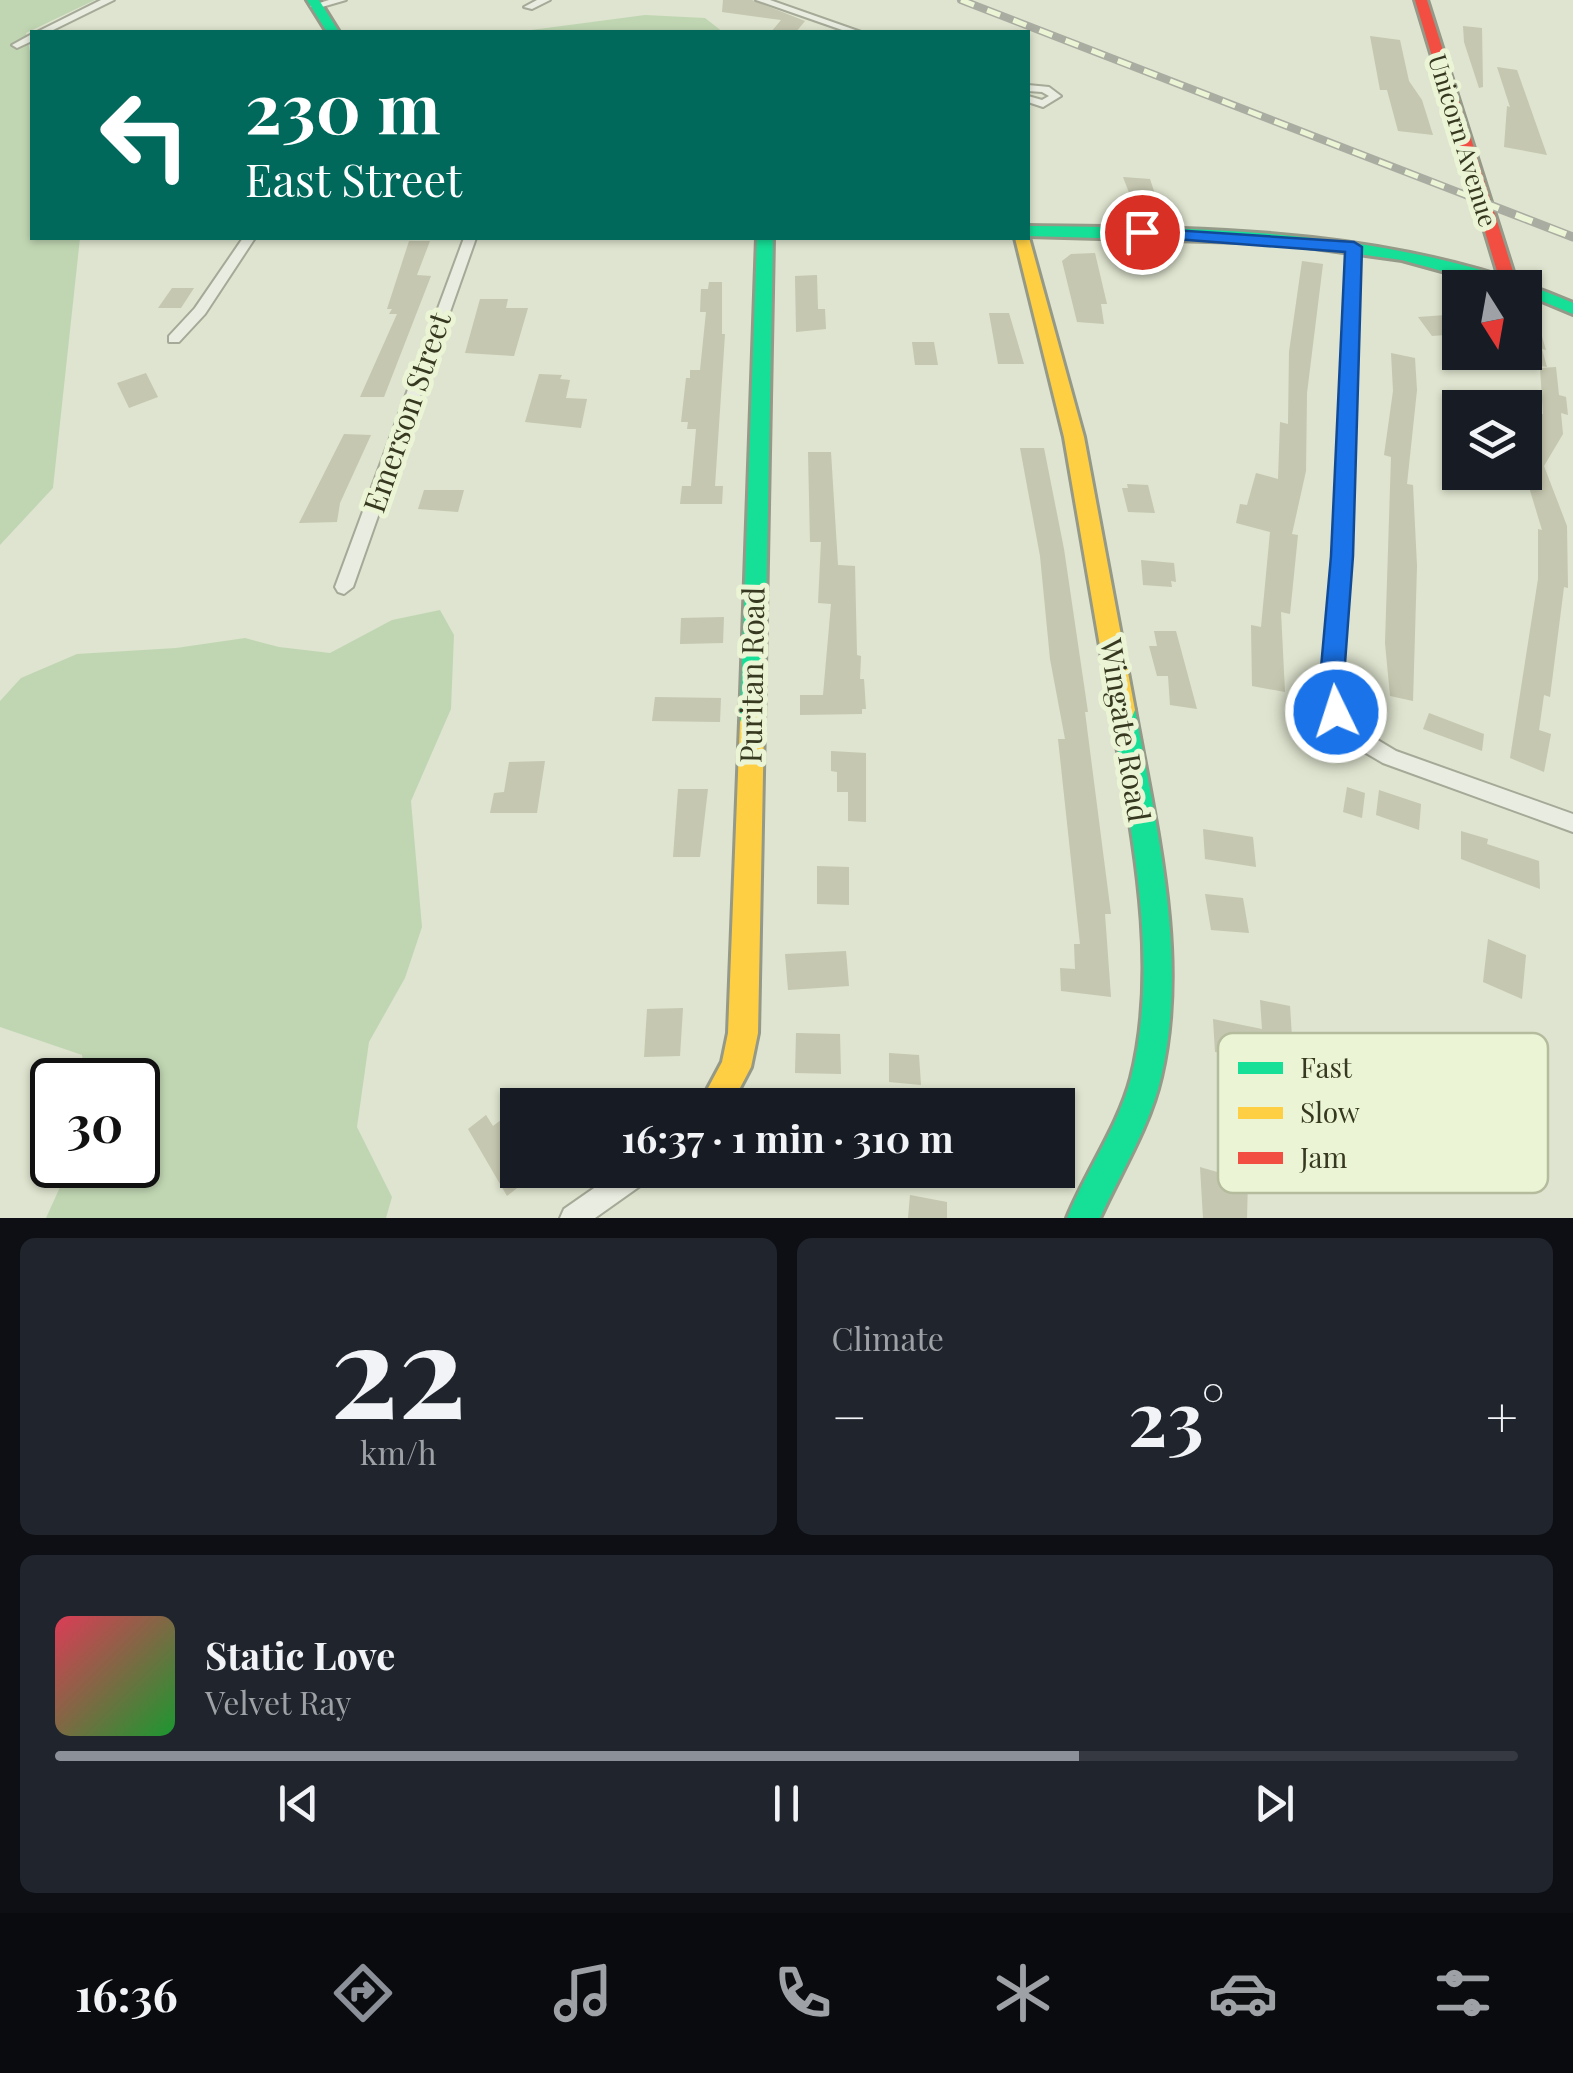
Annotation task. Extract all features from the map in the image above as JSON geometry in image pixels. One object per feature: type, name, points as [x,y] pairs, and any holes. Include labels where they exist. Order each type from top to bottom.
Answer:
[{"type":"street","points":[[46,30],[109,0]]},
{"type":"street","points":[[332,30],[314,3],[341,0]]},
{"type":"street","points":[[529,7],[545,0]]},
{"type":"street","points":[[760,0],[846,30]]},
{"type":"street","name":"Unicorn Avenue","points":[[1421,0],[1514,270]]},
{"type":"street","points":[[17,45],[30,38]]},
{"type":"street","points":[[1030,88],[1044,88],[1056,96],[1043,104],[1030,100]]},
{"type":"street","points":[[1030,234],[1168,233],[1354,247],[1469,270]]},
{"type":"street","points":[[174,339],[200,311],[249,240]]},
{"type":"street","name":"Emerson Street","points":[[344,587],[469,240]]},
{"type":"street","name":"Puritan Road","points":[[724,1088],[736,1067],[742,1033],[765,240]]},
{"type":"street","name":"Wingate Road","points":[[1026,240],[1074,437],[1109,624],[1142,828],[1154,963],[1153,1027],[1146,1079],[1083,1218]]},
{"type":"street","points":[[1354,247],[1342,556],[1331,690],[1336,712],[1347,731],[1379,752],[1573,823]]},
{"type":"street","points":[[1542,296],[1573,309]]},
{"type":"street","points":[[574,1218],[616,1188]]},
{"type":"green space","points":[[0,0],[95,0],[26,33],[30,52],[30,240],[80,240],[53,488],[0,545]]},
{"type":"green space","points":[[645,15],[705,18],[720,30],[531,30]]},
{"type":"green space","points":[[440,610],[454,635],[451,709],[411,801],[422,927],[405,978],[369,1042],[357,1127],[392,1197],[386,1218],[46,1218],[60,1188],[160,1188],[160,1058],[82,1058],[0,1027],[0,701],[21,678],[77,654],[176,648],[245,638],[330,653],[392,620]]},
{"type":"building","points":[[723,0],[752,0],[805,21],[798,30],[773,30],[781,20],[722,12]]},
{"type":"building","points":[[1463,26],[1482,28],[1483,87],[1479,88],[1464,42]]},
{"type":"building","points":[[1370,36],[1400,40],[1409,81],[1422,100],[1433,135],[1398,131],[1387,90],[1380,90]]},
{"type":"building","points":[[1497,67],[1517,70],[1547,155],[1504,147],[1507,106],[1510,107]]},
{"type":"building","points":[[1123,177],[1150,179],[1161,212],[1136,211]]},
{"type":"building","points":[[409,241],[430,241],[417,275],[431,276],[384,397],[360,397],[397,314],[389,314],[392,309],[387,309]]},
{"type":"building","points":[[1095,253],[1107,304],[1101,304],[1104,324],[1077,322],[1062,261],[1071,254]]},
{"type":"building","points":[[1302,261],[1323,264],[1307,393],[1306,471],[1292,534],[1298,535],[1290,614],[1281,612],[1285,692],[1252,686],[1251,625],[1261,627],[1270,532],[1236,523],[1240,504],[1247,505],[1256,473],[1278,479],[1280,422],[1288,424],[1289,352]]},
{"type":"building","points":[[817,275],[818,309],[825,309],[826,329],[796,332],[795,276]]},
{"type":"building","points":[[709,282],[722,282],[725,334],[715,486],[723,486],[722,504],[680,504],[682,486],[691,486],[696,429],[687,429],[688,422],[681,422],[686,378],[690,378],[690,370],[700,370],[706,312],[700,312],[701,289],[708,289]]},
{"type":"building","points":[[172,288],[194,288],[181,308],[158,308]]},
{"type":"building","points":[[480,299],[508,299],[506,308],[528,308],[514,356],[465,353]]},
{"type":"building","points":[[989,313],[1009,313],[1024,364],[998,364]]},
{"type":"building","points":[[1442,315],[1442,335],[1432,336],[1418,317]]},
{"type":"building","points":[[912,342],[934,342],[938,365],[915,365]]},
{"type":"building","points":[[1391,353],[1415,358],[1417,390],[1407,484],[1413,485],[1417,566],[1413,701],[1390,696],[1385,643],[1391,457],[1384,455],[1393,391]]},
{"type":"building","points":[[1556,367],[1559,395],[1566,397],[1568,415],[1561,413],[1563,434],[1544,466],[1567,526],[1568,588],[1564,587],[1550,697],[1544,695],[1539,730],[1551,734],[1544,772],[1510,758],[1538,579],[1538,529],[1542,530],[1530,490],[1542,490],[1542,368]]},
{"type":"building","points":[[146,373],[158,397],[129,408],[117,383]]},
{"type":"building","points":[[539,374],[562,375],[560,379],[570,380],[566,398],[587,399],[581,428],[525,422]]},
{"type":"building","points":[[344,434],[371,435],[340,503],[337,522],[299,523]]},
{"type":"building","points":[[1020,448],[1044,448],[1064,549],[1111,914],[1105,914],[1111,997],[1061,991],[1060,968],[1075,969],[1074,944],[1080,944],[1058,739],[1065,739],[1050,659],[1040,556]]},
{"type":"building","points":[[808,452],[831,452],[838,565],[855,566],[857,655],[861,656],[860,679],[864,679],[866,709],[862,709],[862,714],[800,715],[800,695],[823,695],[831,604],[818,603],[821,542],[810,542]]},
{"type":"building","points":[[1127,484],[1148,485],[1155,513],[1128,512],[1122,488],[1128,488]]},
{"type":"building","points":[[424,490],[464,490],[458,512],[418,509]]},
{"type":"building","points":[[1141,560],[1174,563],[1176,582],[1171,581],[1172,587],[1143,585]]},
{"type":"building","points":[[724,617],[723,643],[680,644],[681,618]]},
{"type":"building","points":[[1154,631],[1176,631],[1197,709],[1170,705],[1168,676],[1157,676],[1149,646],[1157,646]]},
{"type":"building","points":[[655,697],[721,698],[720,722],[652,721]]},
{"type":"building","points":[[1429,713],[1484,734],[1482,751],[1423,729]]},
{"type":"building","points":[[831,751],[866,753],[866,822],[848,821],[848,792],[837,792]]},
{"type":"building","points":[[545,761],[537,813],[490,813],[494,793],[504,792],[509,762]]},
{"type":"building","points":[[1347,787],[1365,793],[1362,818],[1343,812]]},
{"type":"building","points":[[678,789],[708,789],[700,857],[673,857]]},
{"type":"building","points":[[1379,790],[1421,804],[1419,830],[1376,815]]},
{"type":"building","points":[[1203,829],[1253,837],[1256,867],[1205,859]]},
{"type":"building","points":[[1461,831],[1539,861],[1540,889],[1461,859]]},
{"type":"building","points":[[817,866],[849,867],[849,905],[817,904]]},
{"type":"building","points":[[1205,894],[1243,898],[1249,933],[1211,930]]},
{"type":"building","points":[[1488,939],[1526,955],[1522,999],[1483,982]]},
{"type":"building","points":[[846,951],[849,986],[788,990],[785,954]]},
{"type":"building","points":[[1260,1000],[1290,1006],[1292,1033],[1218,1033],[1218,1052],[1215,1052],[1213,1019],[1262,1029]]},
{"type":"building","points":[[683,1008],[680,1056],[644,1057],[647,1009]]},
{"type":"building","points":[[796,1033],[840,1034],[841,1074],[795,1073]]},
{"type":"building","points":[[889,1053],[919,1055],[921,1085],[889,1082]]},
{"type":"building","points":[[486,1115],[493,1126],[500,1121],[500,1184],[468,1129]]},
{"type":"building","points":[[1200,1167],[1218,1172],[1218,1193],[1248,1193],[1247,1218],[1203,1218]]},
{"type":"building","points":[[910,1195],[947,1202],[947,1218],[908,1218]]},
{"type":"railway","points":[[961,0],[1489,204]]},
{"type":"railway","points":[[1482,202],[1573,237]]},
{"type":"traffic: fast","points":[[313,0],[332,30]]},
{"type":"traffic: fast","points":[[1030,231],[1278,238],[1402,255],[1466,270]]},
{"type":"traffic: fast","points":[[752,722],[765,240]]},
{"type":"traffic: fast","points":[[1542,295],[1573,309]]},
{"type":"traffic: fast","points":[[1083,1218],[1134,1110],[1146,1077],[1153,1037],[1156,992],[1151,895],[1123,710]]},
{"type":"traffic: slow","points":[[1024,240],[1074,437],[1123,710]]},
{"type":"traffic: slow","points":[[724,1088],[736,1067],[743,1033],[752,722]]},
{"type":"traffic: jam","points":[[1421,0],[1505,270]]},
{"type":"route","points":[[1142,232],[1354,247],[1342,556],[1331,690],[1336,712]]}]
